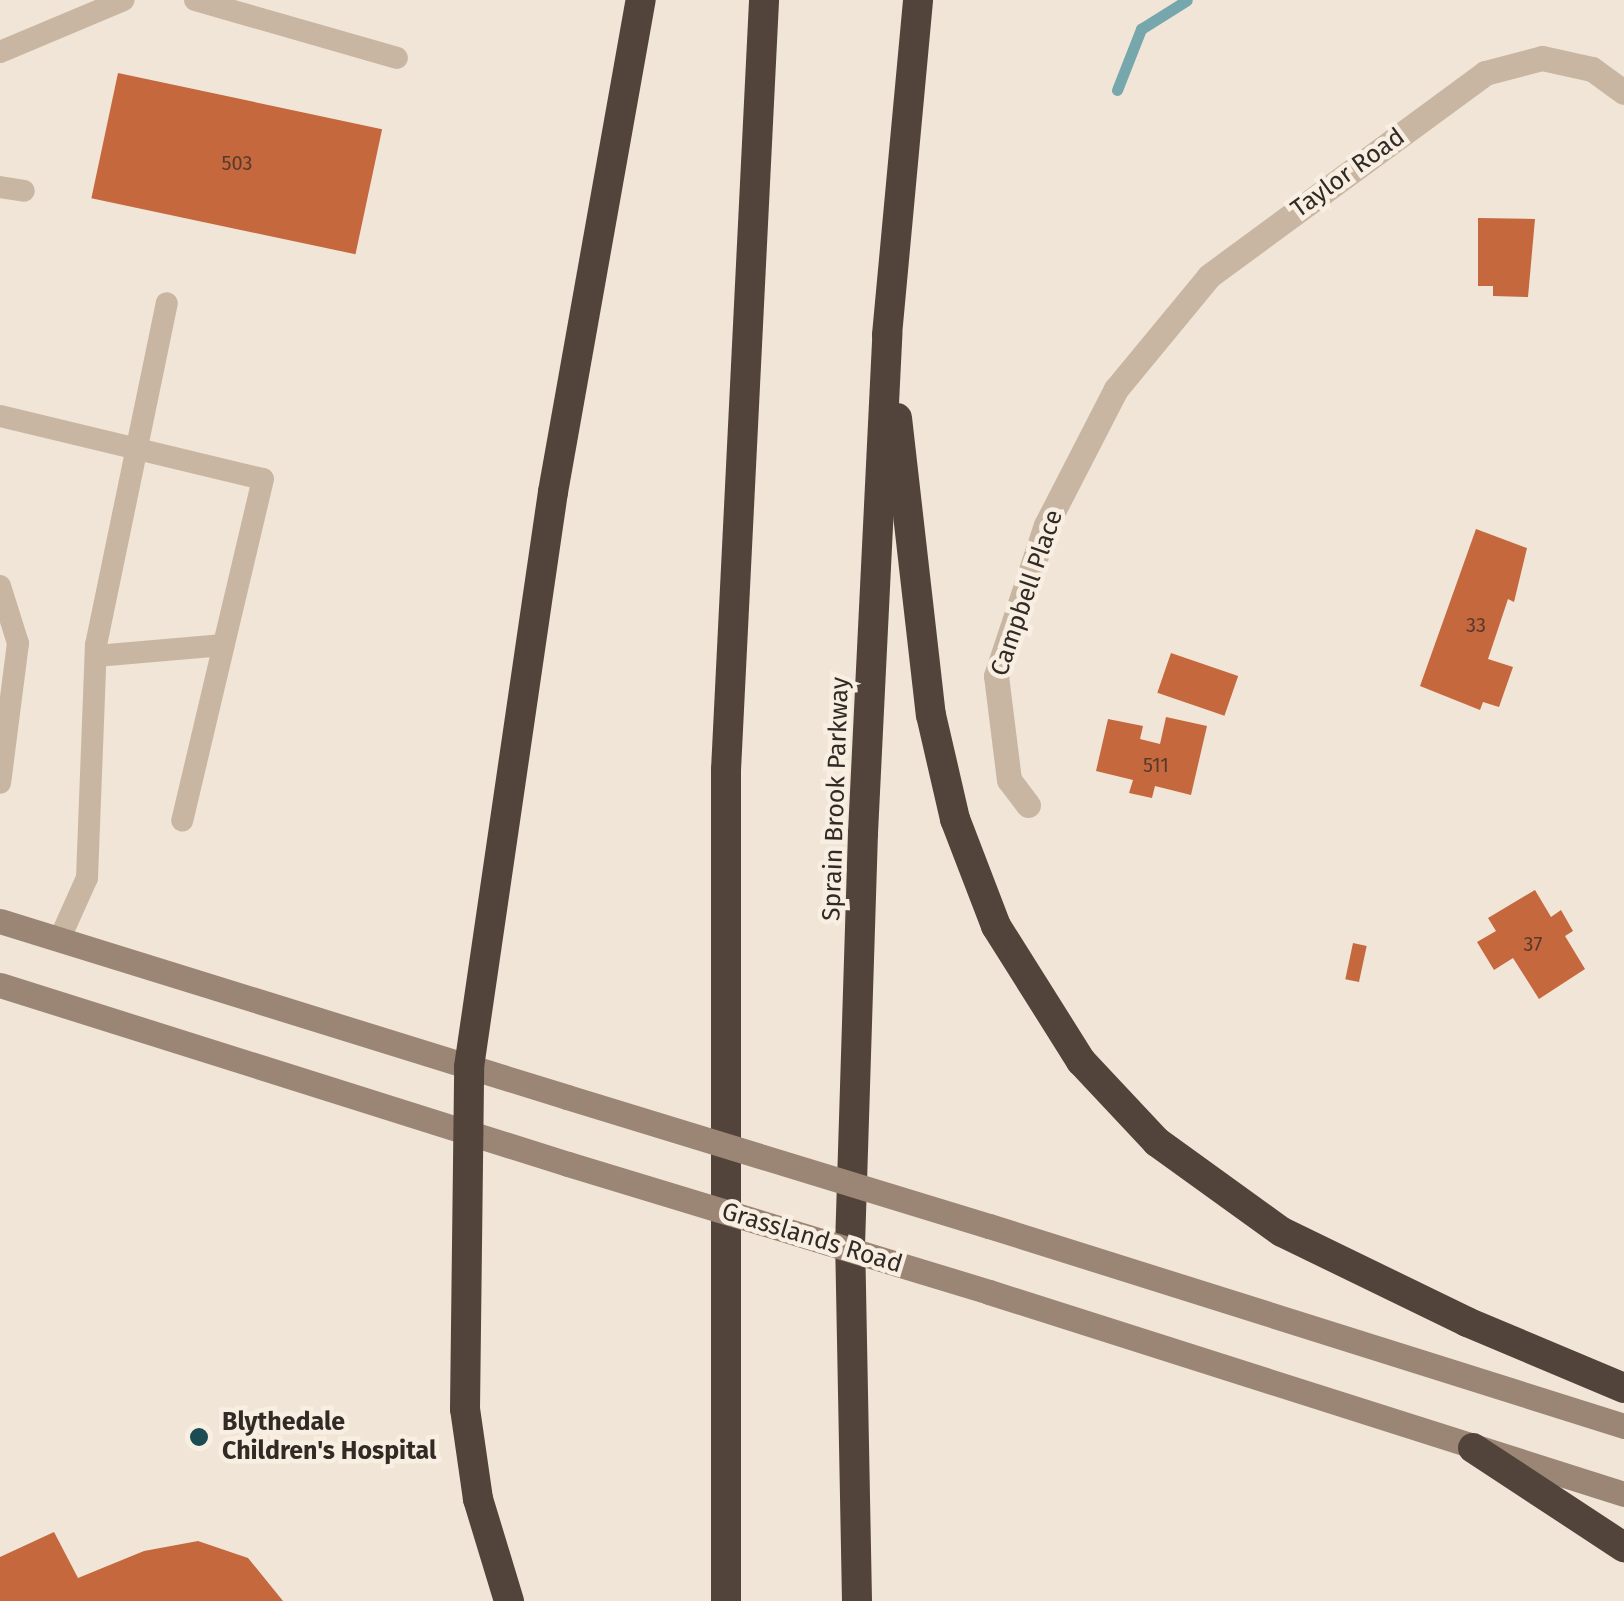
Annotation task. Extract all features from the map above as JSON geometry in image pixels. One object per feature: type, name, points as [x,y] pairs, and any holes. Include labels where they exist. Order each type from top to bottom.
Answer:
[{"type":"highway","points":[[509,1601],[478,1499],[465,1408],[472,1176],[464,1136],[469,1067],[552,492],[641,0]]},
{"type":"highway","points":[[726,1601],[726,770],[764,0]]},
{"type":"highway","name":"Sprain Brook Parkway","points":[[857,1601],[850,1246],[887,335],[918,0]]},
{"type":"highway","points":[[887,335],[940,766],[972,872],[1050,1020],[1116,1103],[1239,1206],[1386,1284],[1624,1388]]},
{"type":"highway","points":[[1472,1448],[1624,1547]]},
{"type":"highway","points":[[854,1514],[866,1601]]},
{"type":"main road","points":[[0,921],[1624,1426]]},
{"type":"main road","name":"Grasslands Road","points":[[0,986],[464,1136],[989,1292],[1624,1494]]},
{"type":"street","name":"Taylor Road","points":[[1116,388],[1208,276],[1484,72],[1542,58],[1592,68],[1624,92]]},
{"type":"street","name":"Campbell Place","points":[[1028,805],[1009,780],[996,676],[1046,525],[1116,388]]},
{"type":"lane","points":[[0,52],[124,0]]},
{"type":"lane","points":[[195,0],[397,58]]},
{"type":"lane","points":[[0,186],[24,190]]},
{"type":"lane","points":[[60,938],[87,878],[96,656],[167,303]]},
{"type":"lane","points":[[0,416],[136,445],[263,479],[182,820]]},
{"type":"lane","points":[[0,586],[18,643],[0,783]]},
{"type":"lane","points":[[96,656],[224,644]]},
{"type":"building","points":[[118,73],[382,129],[355,254],[91,198]]},
{"type":"building","points":[[1478,218],[1535,219],[1528,297],[1493,296],[1493,286],[1478,286]]},
{"type":"building","points":[[1476,529],[1527,548],[1514,602],[1508,599],[1488,659],[1513,667],[1499,707],[1483,702],[1480,710],[1420,686]]},
{"type":"building","points":[[1171,653],[1238,676],[1224,716],[1157,693]]},
{"type":"building","points":[[1166,717],[1207,726],[1191,795],[1155,786],[1152,798],[1129,793],[1133,780],[1096,771],[1108,719],[1143,726],[1140,739],[1160,744]]},
{"type":"building","points":[[1535,890],[1551,917],[1561,910],[1573,931],[1565,936],[1585,969],[1539,999],[1513,958],[1494,970],[1477,942],[1496,931],[1488,918]]},
{"type":"building","points":[[1353,943],[1367,946],[1359,982],[1345,979]]},
{"type":"building","points":[[54,1532],[78,1578],[144,1551],[198,1541],[248,1558],[283,1601],[0,1601],[0,1557]]},
{"type":"waterway","points":[[1117,90],[1141,29],[1187,0]]},
{"type":"place","name":"Blythedale Children's Hospital","points":[[199,1437]]}]
